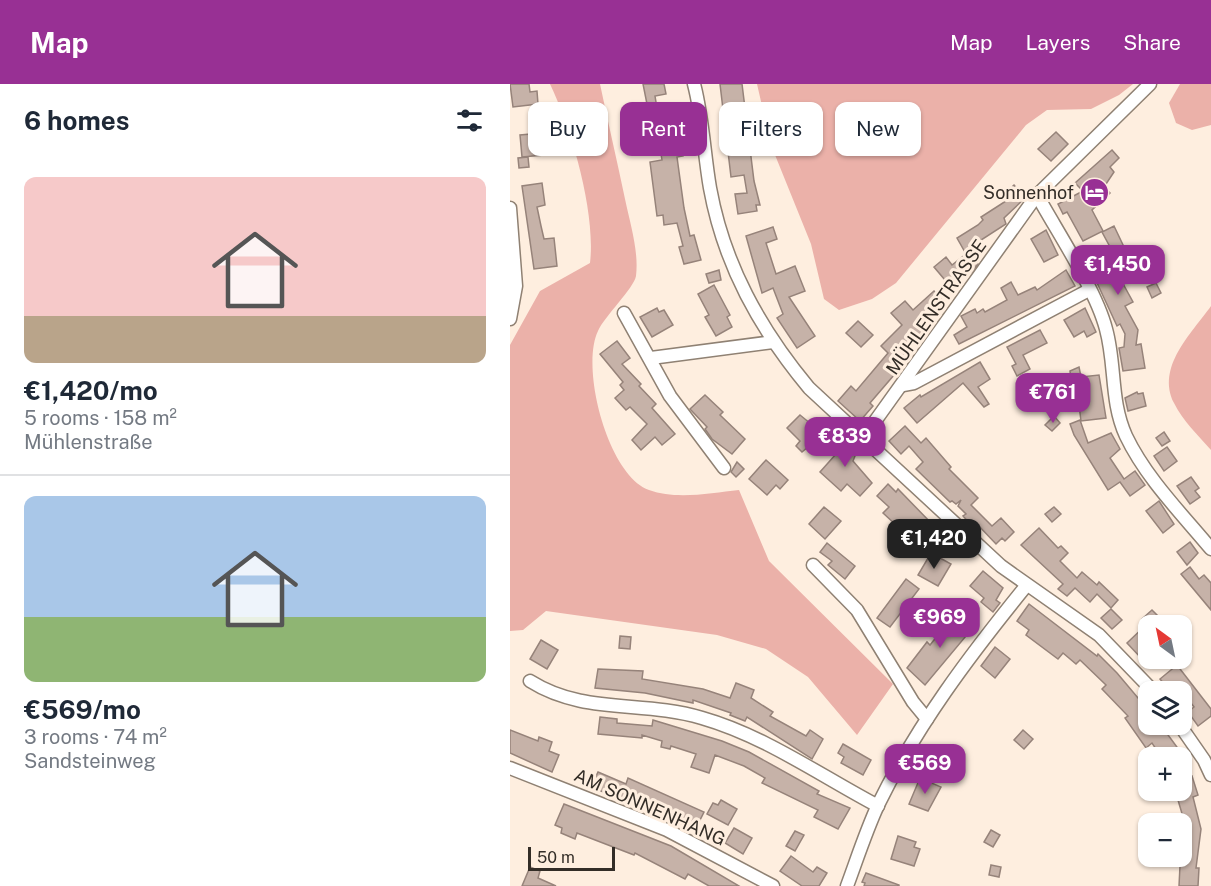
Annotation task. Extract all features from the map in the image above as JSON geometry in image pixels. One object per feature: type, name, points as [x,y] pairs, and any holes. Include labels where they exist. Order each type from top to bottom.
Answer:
[{"type":"street","points":[[694,84],[710,189],[720,229],[735,275],[773,342],[809,388],[975,543],[1026,586],[1098,635],[1143,681]]},
{"type":"street","name":"MÜHLENSTRASSE","points":[[863,438],[1037,195],[1150,84]]},
{"type":"street","points":[[1037,195],[1089,290],[1106,327],[1115,400],[1127,437],[1162,488],[1211,549]]},
{"type":"street","points":[[510,208],[516,286],[510,319]]},
{"type":"street","points":[[903,385],[915,383],[1089,290]]},
{"type":"street","points":[[624,313],[680,411],[724,468]]},
{"type":"street","points":[[651,358],[773,342]]},
{"type":"street","points":[[813,565],[857,610],[913,702],[927,718]]},
{"type":"street","points":[[847,886],[878,806],[927,718],[972,653],[1026,586]]},
{"type":"street","points":[[530,681],[564,699],[672,711],[723,724],[773,748],[878,806]]},
{"type":"street","points":[[1187,735],[1204,760],[1211,776]]},
{"type":"street","name":"AM SONNENHANG","points":[[510,768],[667,830],[773,886]]},
{"type":"shaded area","points":[[550,84],[600,84],[604,102],[558,102]]},
{"type":"shaded area","points":[[757,84],[1133,84],[1119,95],[1091,109],[1047,110],[1026,125],[896,283],[872,299],[839,310],[824,299],[811,244],[775,156],[823,156],[823,102],[761,102]]},
{"type":"shaded area","points":[[1180,84],[1211,84],[1211,125],[1192,130],[1176,123],[1169,103]]},
{"type":"shaded area","points":[[608,121],[637,266],[634,281],[601,325],[593,348],[595,394],[610,443],[621,464],[634,480],[649,490],[682,495],[739,490],[769,561],[893,684],[857,735],[808,677],[766,649],[717,635],[546,611],[523,630],[510,631],[510,345],[540,291],[590,263],[589,220],[576,156],[608,156]]},
{"type":"shaded area","points":[[1211,306],[1211,450],[1177,409],[1170,390],[1169,377],[1178,352]]},
{"type":"building","points":[[510,84],[529,84],[530,92],[537,91],[538,102],[528,102],[528,105],[513,107]]},
{"type":"building","points":[[643,84],[664,84],[666,94],[655,96],[656,102],[647,102]]},
{"type":"building","points":[[720,84],[742,84],[744,102],[722,102]]},
{"type":"building","points":[[1056,132],[1068,144],[1051,161],[1038,149]]},
{"type":"building","points":[[528,134],[528,156],[533,156],[522,157],[520,135]]},
{"type":"building","points":[[1112,150],[1119,158],[1110,167],[1114,172],[1104,187],[1110,193],[1092,210],[1103,231],[1083,241],[1067,212],[1063,214],[1058,204],[1083,191],[1075,183]]},
{"type":"building","points":[[661,156],[683,156],[677,157],[684,208],[690,236],[694,235],[701,260],[684,264],[679,247],[683,246],[677,223],[664,225],[663,215],[657,216],[650,162],[662,160]]},
{"type":"building","points":[[729,156],[751,156],[760,205],[756,205],[757,211],[738,214],[735,194],[747,193],[744,175],[731,177]]},
{"type":"building","points":[[528,157],[529,167],[519,168],[518,158]]},
{"type":"building","points":[[542,183],[545,205],[537,207],[544,239],[554,238],[557,266],[534,269],[522,186]]},
{"type":"building","points":[[1014,185],[1025,198],[1004,218],[1006,224],[981,240],[986,249],[973,257],[978,264],[972,272],[971,270],[950,286],[934,267],[946,257],[952,265],[966,254],[957,238],[978,225],[983,220],[981,217],[1006,201],[1002,196]]},
{"type":"building","points":[[1114,226],[1124,247],[1119,250],[1132,274],[1121,280],[1133,302],[1125,306],[1138,330],[1136,345],[1141,344],[1145,368],[1123,371],[1119,348],[1124,347],[1125,334],[1120,324],[1117,326],[1086,259],[1110,247],[1102,232]]},
{"type":"building","points":[[773,227],[777,239],[766,243],[776,274],[795,266],[805,291],[789,297],[815,336],[797,348],[777,318],[783,314],[773,288],[762,293],[746,236]]},
{"type":"building","points":[[1046,230],[1058,255],[1044,262],[1031,239]]},
{"type":"building","points":[[719,270],[721,280],[709,283],[706,274]]},
{"type":"building","points":[[1066,270],[1075,286],[959,344],[954,335],[967,327],[961,316],[975,309],[977,313],[983,309],[985,312],[1007,300],[1001,288],[1011,282],[1018,295],[1035,287],[1037,290]]},
{"type":"building","points":[[1156,283],[1161,293],[1152,298],[1147,287]]},
{"type":"building","points":[[714,285],[730,315],[727,317],[732,327],[716,336],[705,317],[709,315],[698,294]]},
{"type":"building","points":[[934,291],[945,303],[927,320],[932,327],[922,334],[889,371],[894,375],[870,403],[873,406],[860,421],[838,401],[851,386],[856,391],[888,353],[881,346],[902,325],[891,313],[905,301],[913,310]]},
{"type":"building","points":[[657,308],[659,312],[664,310],[673,325],[652,337],[640,317]]},
{"type":"building","points":[[1085,308],[1096,332],[1087,337],[1084,331],[1074,337],[1064,320]]},
{"type":"building","points":[[858,321],[873,335],[861,347],[846,333]]},
{"type":"building","points":[[1040,330],[1047,343],[1023,355],[1030,369],[1017,376],[1012,366],[1016,364],[1007,347]]},
{"type":"building","points":[[617,341],[630,358],[622,364],[641,384],[639,386],[656,404],[652,408],[675,434],[662,445],[655,437],[641,450],[632,440],[647,424],[630,407],[626,410],[615,398],[624,390],[620,385],[623,382],[600,354]]},
{"type":"building","points":[[980,362],[990,379],[978,387],[989,404],[984,407],[963,383],[917,423],[904,408],[920,395],[921,397]]},
{"type":"building","points":[[1079,367],[1081,377],[1099,375],[1106,418],[1081,421],[1079,405],[1086,405],[1084,387],[1072,388],[1070,371]]},
{"type":"building","points":[[1137,392],[1138,394],[1143,393],[1146,406],[1128,411],[1125,398]]},
{"type":"building","points":[[705,395],[723,412],[720,415],[745,439],[732,454],[712,439],[705,429],[707,427],[690,409]]},
{"type":"building","points":[[800,415],[827,437],[813,452],[808,447],[802,452],[796,446],[800,441],[787,428]]},
{"type":"building","points":[[1054,416],[1060,423],[1052,431],[1045,425]]},
{"type":"building","points":[[1080,420],[1088,443],[1111,433],[1120,449],[1110,458],[1124,479],[1135,471],[1145,485],[1130,496],[1120,482],[1108,490],[1074,435],[1070,424]]},
{"type":"building","points":[[905,426],[921,443],[926,438],[951,467],[949,469],[978,498],[971,505],[992,526],[1001,518],[1014,532],[1005,541],[1002,538],[996,544],[975,522],[972,526],[963,516],[966,514],[958,506],[961,500],[956,504],[950,502],[916,469],[923,462],[909,446],[901,454],[889,441]]},
{"type":"building","points":[[1164,432],[1170,441],[1162,446],[1156,438]]},
{"type":"building","points":[[838,434],[857,451],[853,461],[872,483],[860,496],[847,484],[841,491],[820,472],[836,454],[827,446]]},
{"type":"building","points":[[1167,447],[1177,461],[1164,471],[1154,456]]},
{"type":"building","points":[[766,460],[788,480],[780,489],[776,485],[767,495],[749,479]]},
{"type":"building","points":[[737,462],[744,469],[736,477],[731,472]]},
{"type":"building","points":[[1191,477],[1199,488],[1195,491],[1200,497],[1190,504],[1177,486]]},
{"type":"building","points":[[888,484],[896,492],[898,489],[934,526],[921,539],[914,532],[909,537],[883,513],[889,507],[877,496]]},
{"type":"building","points":[[1159,501],[1174,524],[1163,533],[1146,511]]},
{"type":"building","points":[[824,507],[841,521],[825,539],[809,524]]},
{"type":"building","points":[[1054,507],[1061,514],[1052,522],[1045,514]]},
{"type":"building","points":[[1039,528],[1058,548],[1061,546],[1068,553],[1060,561],[1077,578],[1082,572],[1097,585],[1099,582],[1118,600],[1111,608],[1097,594],[1090,602],[1075,588],[1067,596],[1058,589],[1063,584],[1021,545]]},
{"type":"building","points":[[1190,542],[1198,553],[1187,565],[1177,552]]},
{"type":"building","points":[[827,543],[855,566],[845,579],[828,565],[832,561],[820,552]]},
{"type":"building","points":[[931,553],[951,564],[938,586],[918,575]]},
{"type":"building","points":[[1190,567],[1199,579],[1204,575],[1211,583],[1211,610],[1181,574]]},
{"type":"building","points":[[983,571],[1003,588],[996,600],[1000,603],[993,612],[981,602],[984,598],[970,586]]},
{"type":"building","points":[[906,579],[919,589],[890,627],[877,618]]},
{"type":"building","points":[[1029,604],[1097,656],[1098,654],[1138,698],[1138,735],[1168,735],[1177,747],[1155,747],[1152,743],[1145,747],[1125,718],[1128,716],[1102,689],[1106,685],[1080,660],[1076,664],[1063,653],[1058,659],[1026,635],[1029,630],[1017,621]]},
{"type":"building","points":[[1111,609],[1122,620],[1112,629],[1101,618]]},
{"type":"building","points":[[1152,610],[1157,615],[1146,615]]},
{"type":"building","points":[[957,611],[972,623],[963,634],[966,636],[925,685],[907,668],[927,642],[930,645]]},
{"type":"building","points":[[1138,633],[1138,655],[1127,643]]},
{"type":"building","points":[[620,636],[631,637],[630,649],[619,648]]},
{"type":"building","points":[[541,640],[558,650],[547,669],[530,659]]},
{"type":"building","points":[[995,647],[1010,659],[995,678],[981,666]]},
{"type":"building","points":[[598,669],[643,671],[642,679],[703,689],[730,698],[736,683],[754,690],[751,698],[773,712],[770,716],[806,736],[810,730],[823,739],[812,759],[747,717],[745,721],[730,715],[731,713],[693,700],[693,703],[645,693],[595,688]]},
{"type":"building","points":[[1172,669],[1180,669],[1189,681],[1162,681],[1160,679]]},
{"type":"building","points":[[1192,684],[1211,709],[1211,716],[1198,726],[1192,718],[1194,707]]},
{"type":"building","points":[[600,717],[617,719],[617,723],[652,726],[653,720],[722,741],[749,752],[819,791],[817,794],[850,808],[838,829],[814,817],[818,810],[762,783],[765,778],[744,766],[715,755],[709,773],[691,767],[696,754],[671,746],[670,749],[661,747],[662,741],[642,735],[642,738],[598,734]]},
{"type":"building","points":[[510,730],[538,741],[539,737],[552,742],[549,751],[559,755],[552,772],[510,753]]},
{"type":"building","points":[[1023,730],[1033,739],[1024,749],[1014,740]]},
{"type":"building","points":[[843,744],[871,760],[863,775],[841,763],[844,757],[838,753]]},
{"type":"building","points":[[598,772],[626,784],[628,778],[704,812],[695,830],[642,805],[641,807],[591,787]]},
{"type":"building","points":[[1192,776],[1198,795],[1193,797],[1201,829],[1196,868],[1199,868],[1198,886],[1179,886],[1180,867],[1192,867],[1192,813],[1182,813],[1178,801],[1192,801]]},
{"type":"building","points":[[920,778],[941,787],[928,811],[909,804]]},
{"type":"building","points":[[721,800],[737,809],[728,825],[707,814],[713,803],[718,805]]},
{"type":"building","points":[[564,804],[671,846],[739,886],[709,886],[688,874],[685,879],[635,853],[634,855],[577,833],[575,839],[561,833],[562,828],[555,825]]},
{"type":"building","points":[[734,828],[752,838],[743,854],[725,843]]},
{"type":"building","points":[[991,830],[1000,835],[993,847],[984,842]]},
{"type":"building","points":[[795,831],[804,835],[795,851],[786,846]]},
{"type":"building","points":[[898,836],[916,842],[914,847],[920,849],[914,866],[891,859]]},
{"type":"building","points":[[791,856],[813,872],[817,867],[827,873],[819,886],[802,886],[780,871]]},
{"type":"building","points":[[991,865],[1001,867],[999,877],[989,875]]},
{"type":"building","points":[[530,867],[540,871],[538,878],[556,886],[522,886]]},
{"type":"building","points":[[866,873],[899,886],[864,886],[865,883],[862,882]]},
{"type":"place","name":"Sonnenhof","points":[[1095,192]]}]
